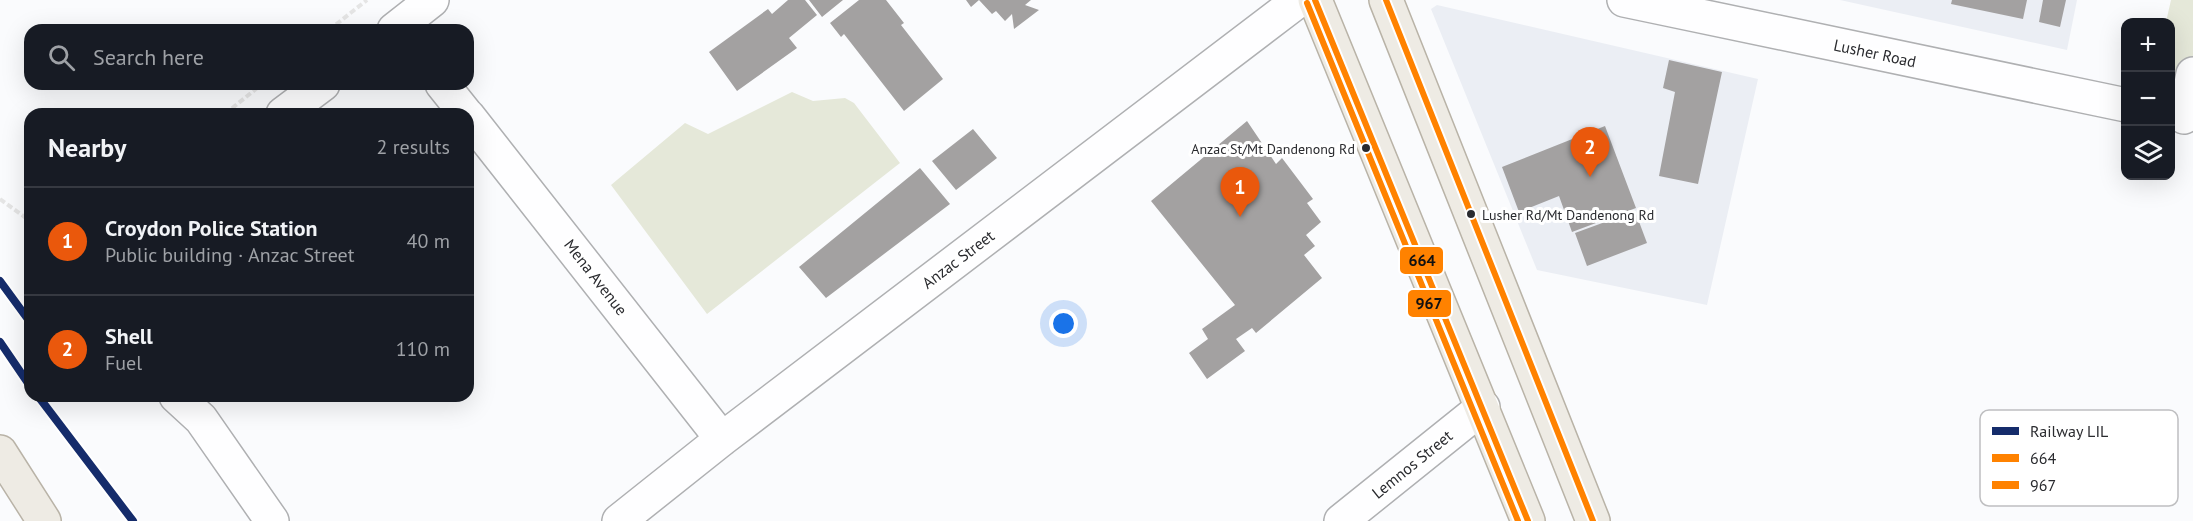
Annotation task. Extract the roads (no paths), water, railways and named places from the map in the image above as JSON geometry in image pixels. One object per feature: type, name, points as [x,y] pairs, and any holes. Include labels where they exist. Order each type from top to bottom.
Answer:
[{"type":"main road","points":[[1315,0],[1528,521]]},
{"type":"main road","points":[[1386,0],[1593,521]]},
{"type":"main road","points":[[0,452],[44,521]]},
{"type":"street","points":[[403,24],[432,0]]},
{"type":"street","name":"Anzac Street","points":[[619,521],[722,439],[1299,0]]},
{"type":"street","name":"Lusher Road","points":[[1624,0],[2121,104]]},
{"type":"street","points":[[2182,117],[2193,74]]},
{"type":"street","points":[[291,108],[315,90]]},
{"type":"street","name":"Mena Avenue","points":[[447,90],[461,108]]},
{"type":"street","name":"Mena Avenue","points":[[474,124],[722,439]]},
{"type":"street","points":[[183,402],[201,419],[272,521]]},
{"type":"street","name":"Lemnos Street","points":[[1341,521],[1483,407]]},
{"type":"rail line","name":"LIL","points":[[0,281],[24,314]]},
{"type":"rail line","name":"LIL","points":[[0,342],[24,377]]},
{"type":"rail line","name":"LIL","points":[[43,402],[133,521]]},
{"type":"place","name":"Anzac St/Mt Dandenong Rd","points":[[1366,148]]},
{"type":"place","name":"Shell","points":[[1590,177]]},
{"type":"place","name":"Lusher Rd/Mt Dandenong Rd","points":[[1471,214]]},
{"type":"place","name":"Croydon Police Station","points":[[1240,217]]}]
